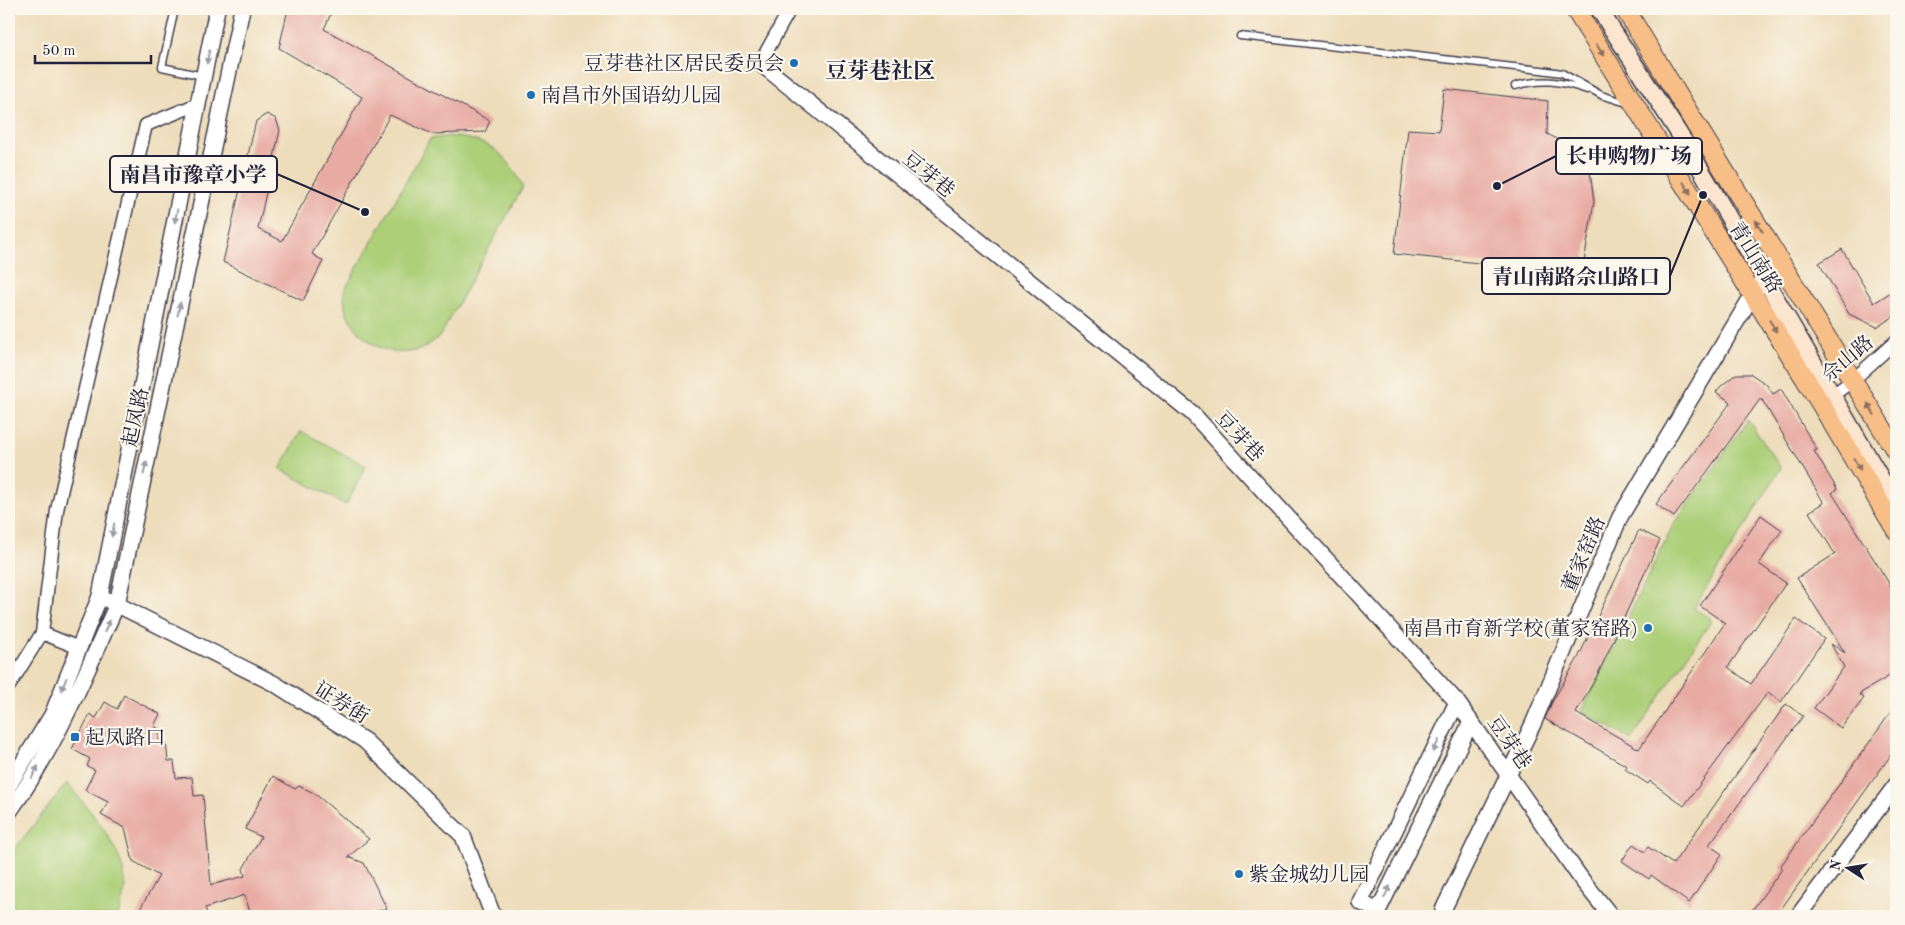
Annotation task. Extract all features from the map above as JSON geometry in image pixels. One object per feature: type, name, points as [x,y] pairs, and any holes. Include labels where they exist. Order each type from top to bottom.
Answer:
[{"type":"main road","name":"青山南路","points":[[1575,9],[1753,294],[1837,392],[1896,451]]},
{"type":"main road","points":[[1599,9],[1686,146],[1771,269]]},
{"type":"main road","points":[[1610,9],[1771,269],[1896,504]]},
{"type":"main road","name":"青山南路","points":[[1625,9],[1771,269],[1837,392],[1896,530]]},
{"type":"main road","points":[[1837,392],[1896,483]]},
{"type":"street","name":"起凤路","points":[[9,785],[52,715],[100,596],[217,9]]},
{"type":"street","name":"起凤路","points":[[9,812],[26,789],[77,695],[117,604],[242,9]]},
{"type":"street","points":[[760,63],[790,9]]},
{"type":"street","name":"豆芽巷","points":[[760,63],[1192,413],[1458,702],[1582,880],[1611,916]]},
{"type":"street","points":[[9,686],[42,632],[57,510],[146,125],[198,104]]},
{"type":"street","name":"董家窑路","points":[[1445,914],[1533,724],[1620,517],[1753,294],[1771,269]]},
{"type":"street","name":"佘山路","points":[[1837,392],[1896,341]]},
{"type":"street","name":"证券街","points":[[100,596],[275,684],[365,740],[463,836],[493,916]]},
{"type":"street","points":[[42,632],[79,648]]},
{"type":"street","points":[[1458,702],[1360,902],[1378,911],[1471,722]]},
{"type":"street","points":[[1798,916],[1896,785]]},
{"type":"lane","points":[[175,9],[162,67],[204,76]]},
{"type":"lane","points":[[1240,36],[1542,70],[1562,74],[1603,96]]},
{"type":"lane","points":[[1515,86],[1533,81],[1548,81],[1576,87],[1636,106]]},
{"type":"green space","points":[[449,136],[475,140],[494,149],[509,164],[523,187],[440,336],[421,349],[409,352],[387,350],[366,339],[358,331],[345,309],[344,291],[430,139]]},
{"type":"green space","points":[[1748,420],[1781,468],[1694,608],[1712,620],[1631,740],[1582,711],[1672,527]]},
{"type":"green space","points":[[301,431],[366,466],[346,505],[280,469]]},
{"type":"green space","points":[[67,783],[103,829],[117,854],[125,882],[124,895],[118,916],[9,916],[9,856]]},
{"type":"building","points":[[288,9],[333,9],[324,29],[490,121],[485,132],[432,134],[390,115],[312,254],[323,261],[303,301],[223,262],[256,121],[267,114],[276,119],[280,130],[258,229],[282,241],[362,97],[279,48]]},
{"type":"building","points":[[1444,89],[1548,101],[1547,134],[1576,148],[1590,171],[1594,202],[1582,274],[1394,254],[1408,129],[1439,131]]},
{"type":"building","points":[[1842,249],[1874,303],[1896,289],[1896,315],[1877,327],[1849,314],[1819,263]]},
{"type":"building","points":[[1736,374],[1751,374],[1766,384],[1773,394],[1781,389],[1817,450],[1814,451],[1837,489],[1832,493],[1887,580],[1896,598],[1896,672],[1859,694],[1864,698],[1841,728],[1814,708],[1844,667],[1831,644],[1845,653],[1797,578],[1835,554],[1809,512],[1824,503],[1761,398],[1674,517],[1656,504],[1731,402],[1716,392]]},
{"type":"building","points":[[1761,515],[1782,530],[1759,564],[1786,583],[1728,667],[1751,684],[1796,619],[1824,639],[1781,702],[1768,692],[1684,806],[1650,781],[1648,784],[1625,769],[1627,766],[1545,719],[1552,702],[1578,658],[1639,530],[1660,540],[1596,678],[1576,713],[1639,749],[1725,623],[1700,606]]},
{"type":"building","points":[[124,695],[160,714],[154,726],[159,729],[159,740],[166,742],[168,761],[174,761],[176,778],[192,777],[194,796],[203,795],[211,885],[245,876],[243,869],[261,837],[245,829],[273,776],[295,789],[299,786],[314,793],[369,839],[348,857],[364,863],[387,909],[371,912],[365,916],[251,916],[245,895],[205,908],[208,916],[136,916],[159,876],[133,861],[125,828],[101,815],[108,802],[85,790],[95,770],[87,766],[90,759],[72,749],[90,714],[96,718],[105,702],[117,709]]},
{"type":"building","points":[[1786,704],[1803,716],[1709,845],[1722,854],[1689,903],[1651,875],[1649,879],[1622,861],[1633,844],[1645,852],[1648,847],[1673,864]]},
{"type":"building","points":[[1896,705],[1896,748],[1776,916],[1748,916],[1782,869],[1780,867]]},
{"type":"place","name":"豆芽巷社区居民委员会","points":[[794,63]]},
{"type":"place","name":"南昌市外国语幼儿园","points":[[531,95]]},
{"type":"place","name":"长申购物广场","points":[[1497,186]]},
{"type":"place","name":"青山南路佘山路口","points":[[1703,195]]},
{"type":"place","name":"南昌市豫章小学","points":[[365,212]]},
{"type":"place","name":"南昌市育新学校(董家窑路)","points":[[1648,628]]},
{"type":"place","name":"起凤路口","points":[[75,737]]},
{"type":"place","name":"紫金城幼儿园","points":[[1239,874]]},
{"type":"district","name":"豆芽巷社区","points":[[880,70]]}]
